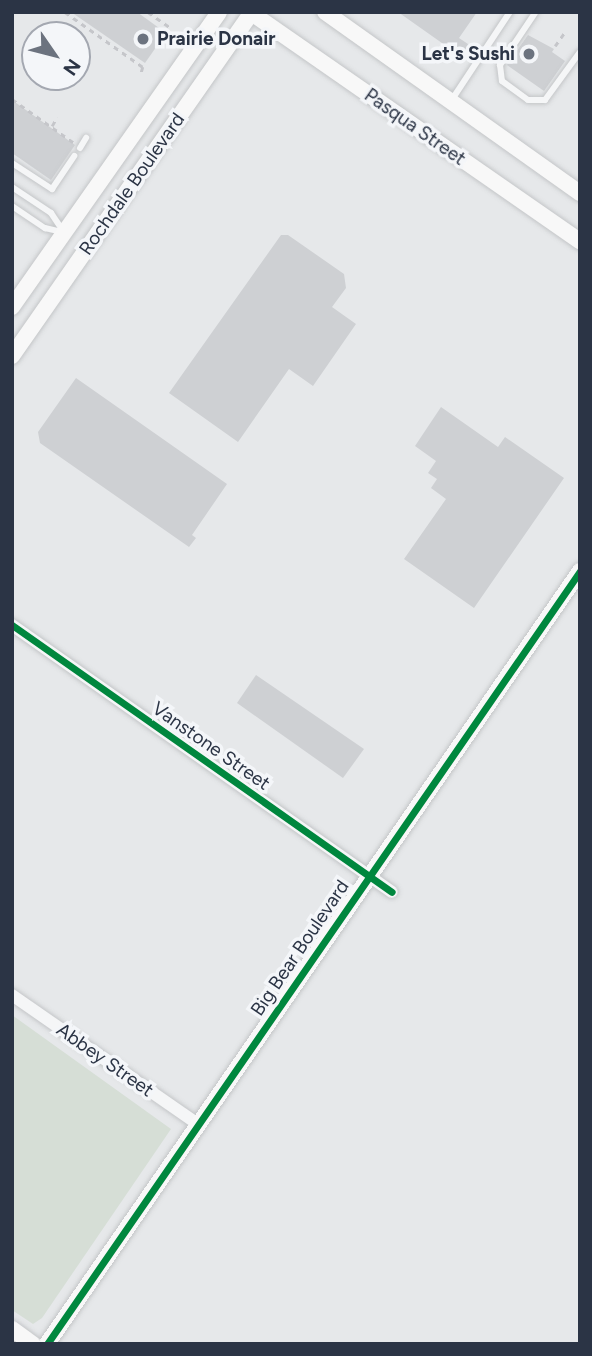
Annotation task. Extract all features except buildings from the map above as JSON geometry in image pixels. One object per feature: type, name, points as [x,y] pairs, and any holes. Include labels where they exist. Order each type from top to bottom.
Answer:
[{"type":"street","name":"Rochdale Boulevard","points":[[12,307],[219,12]]},
{"type":"street","points":[[325,12],[580,192]]},
{"type":"street","name":"Rochdale Boulevard","points":[[12,356],[251,13]]},
{"type":"street","name":"Pasqua Street","points":[[251,13],[580,241]]},
{"type":"street","name":"Big Bear Boulevard","points":[[47,1344],[580,571]]},
{"type":"street","name":"Vanstone Street","points":[[12,625],[392,892]]},
{"type":"street","name":"Abbey Street","points":[[12,995],[199,1125]]},
{"type":"street","points":[[12,1329],[33,1344]]},
{"type":"lane","points":[[450,102],[510,12]]},
{"type":"lane","points":[[535,13],[500,65],[502,81],[528,100],[545,100],[580,52]]},
{"type":"lane","points":[[79,147],[86,138]]},
{"type":"lane","points":[[12,163],[52,189],[74,156]]},
{"type":"lane","points":[[12,187],[51,213],[64,233]]},
{"type":"lane","points":[[12,206],[45,228],[64,233]]},
{"type":"path","points":[[65,12],[143,67],[141,74]]},
{"type":"path","points":[[148,12],[172,29]]},
{"type":"path","points":[[555,46],[564,33]]},
{"type":"path","points":[[12,99],[79,147]]},
{"type":"path","points":[[52,126],[57,117]]},
{"type":"shaded area","points":[[12,1015],[171,1129],[42,1318],[33,1324],[12,1310]]},
{"type":"cycle path","points":[[47,1344],[580,571]]},
{"type":"cycle path","points":[[12,625],[392,892]]},
{"type":"place","name":"Prairie Donair","points":[[143,39]]},
{"type":"place","name":"Let's Sushi","points":[[529,54]]}]
